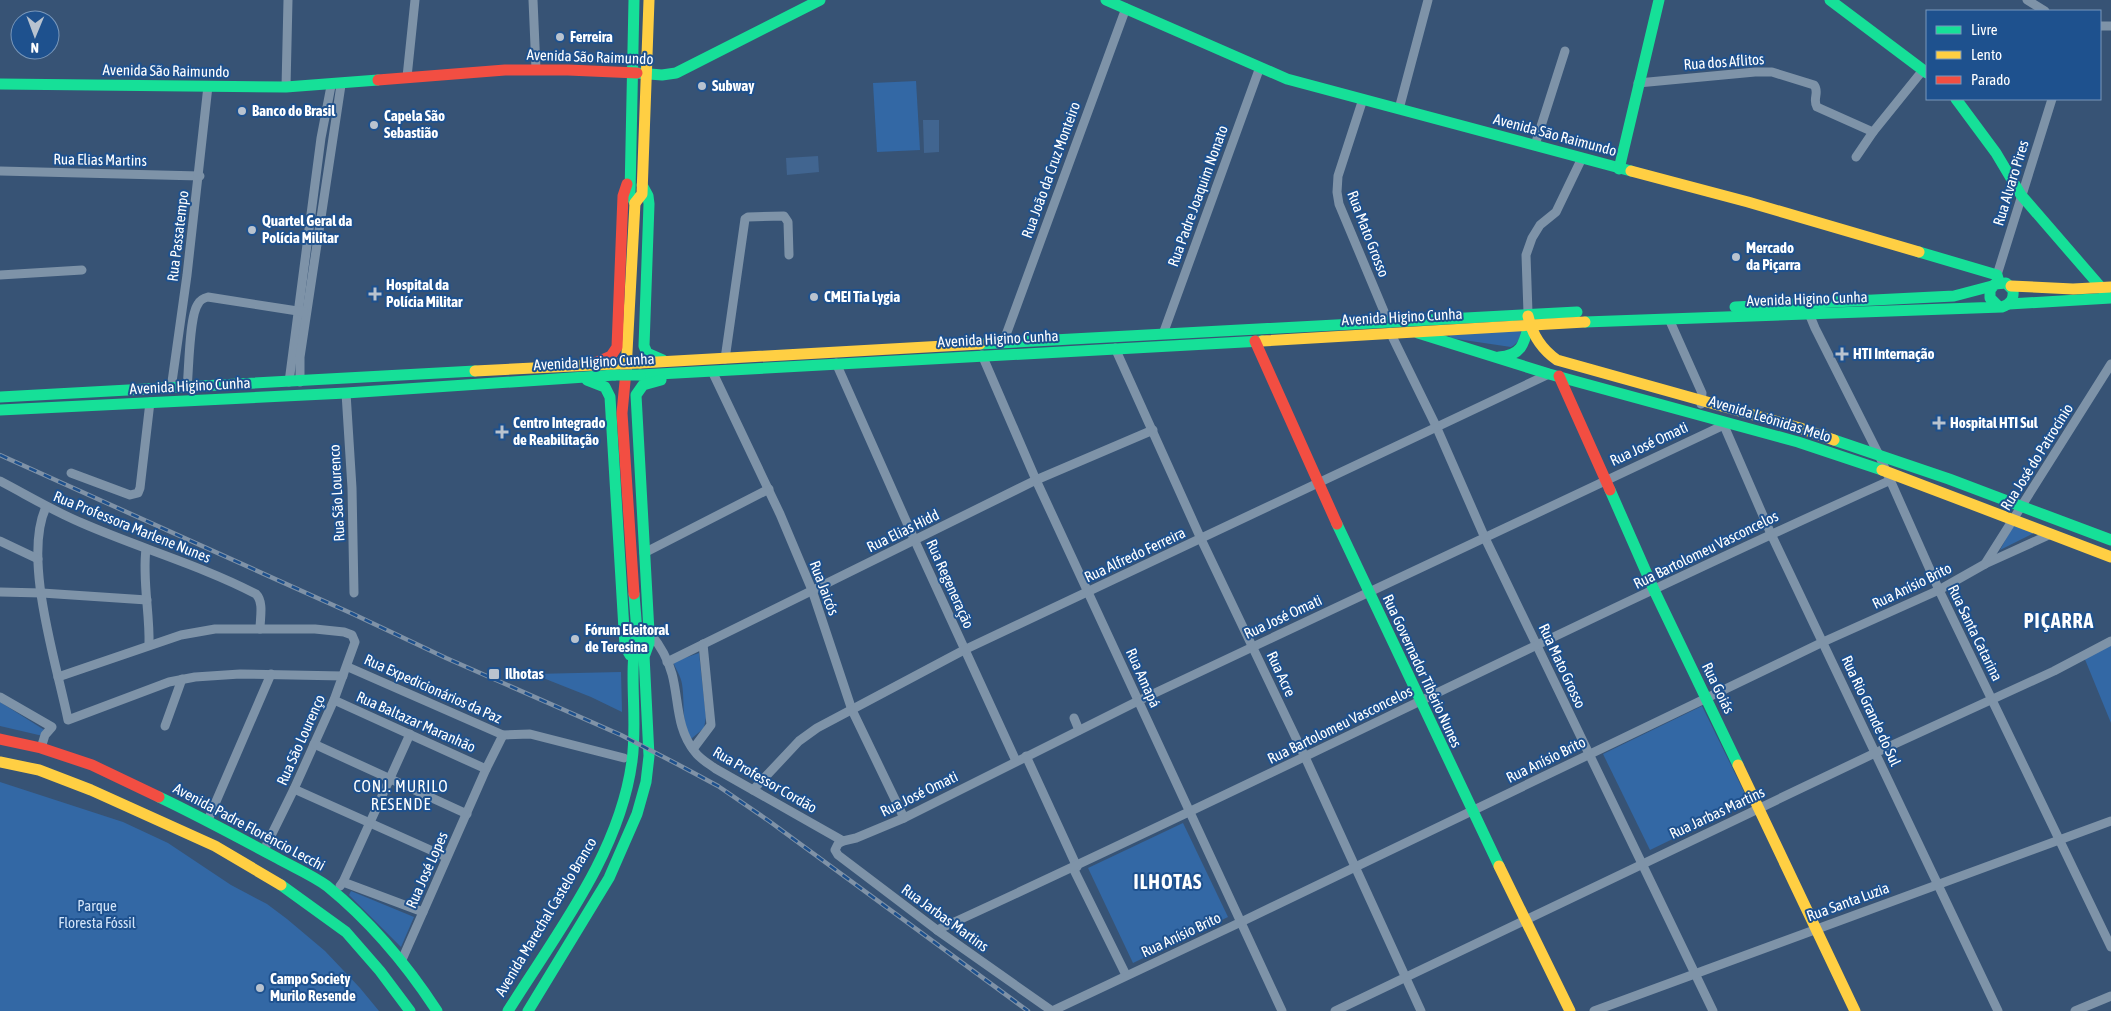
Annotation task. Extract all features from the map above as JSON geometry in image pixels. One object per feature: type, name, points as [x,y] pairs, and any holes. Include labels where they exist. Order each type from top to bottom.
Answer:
[{"type":"main road","points":[[634,0],[630,194],[635,203],[642,194],[649,0]]},
{"type":"main road","name":"Avenida São Raimundo","points":[[0,84],[286,87],[336,85],[408,77],[536,69],[646,74],[676,73],[805,4],[820,0]]},
{"type":"main road","name":"Avenida São Raimundo","points":[[1106,0],[1287,79],[1748,202],[1996,281]]},
{"type":"main road","points":[[1619,169],[1659,0]]},
{"type":"main road","points":[[1830,0],[1925,72]]},
{"type":"main road","points":[[1957,100],[1991,145],[2021,195],[2109,294]]},
{"type":"main road","points":[[590,365],[611,356],[617,347],[623,196],[626,185],[630,181]]},
{"type":"main road","points":[[642,185],[648,196],[649,204],[644,346],[647,353],[668,362]]},
{"type":"main road","name":"Avenida Marechal Castelo Branco","points":[[528,1011],[608,878],[637,814],[646,782],[648,756],[644,655],[637,632],[622,413],[628,351],[635,203]]},
{"type":"main road","points":[[2012,286],[2014,298],[2004,305],[1990,298],[1996,281],[2012,286],[2109,294]]},
{"type":"main road","name":"Avenida Higino Cunha","points":[[640,369],[668,362],[1261,328],[1389,326],[1808,302],[1954,296],[1996,281]]},
{"type":"main road","name":"Avenida Higino Cunha","points":[[0,410],[346,393],[581,378],[614,370],[640,369],[678,373],[1255,341],[1389,326],[1414,331],[1529,318],[1669,319],[1809,314],[2004,305],[2109,294]]},
{"type":"main road","points":[[1494,357],[1508,357],[1519,352],[1525,341],[1529,318]]},
{"type":"main road","name":"Avenida Leônidas Melo","points":[[1529,318],[1541,346],[1557,360],[1800,428],[2022,506],[2111,540]]},
{"type":"main road","name":"Avenida Leônidas Melo","points":[[1414,331],[1554,375],[1697,413],[1723,423],[1798,442],[1889,476],[2015,519],[2111,557]]},
{"type":"main road","name":"Rua Governador Tibério Nunes","points":[[1255,341],[1368,592],[1570,1011]]},
{"type":"main road","name":"Avenida Higino Cunha","points":[[0,398],[590,365],[614,370]]},
{"type":"main road","points":[[644,655],[649,643],[649,632],[636,395],[644,384],[664,380],[678,373]]},
{"type":"main road","name":"Rua Goiás","points":[[1554,375],[1605,480],[1654,590],[1760,808],[1855,1011]]},
{"type":"main road","points":[[581,378],[602,384],[609,392],[625,646],[627,652],[631,655]]},
{"type":"main road","name":"Avenida Marechal Castelo Branco","points":[[508,1011],[608,844],[621,809],[632,760],[631,655],[637,632]]},
{"type":"main road","name":"Avenida Padre Florêncio Lecchi","points":[[0,738],[41,748],[92,765],[208,820],[264,850],[335,893],[360,916],[401,962],[420,985],[437,1011]]},
{"type":"main road","points":[[0,762],[39,770],[134,808],[232,855],[273,879],[346,932],[380,970],[410,1011]]},
{"type":"main road","points":[[232,855],[240,837]]},
{"type":"street","points":[[286,87],[288,0]]},
{"type":"street","points":[[408,77],[415,0]]},
{"type":"street","points":[[533,0],[536,69]]},
{"type":"street","points":[[1399,108],[1428,0]]},
{"type":"street","points":[[2027,0],[2044,10]]},
{"type":"street","name":"Rua João da Cruz Monteiro","points":[[1002,343],[1126,8]]},
{"type":"street","points":[[1535,145],[1564,51]]},
{"type":"street","name":"Rua Padre Joaquim Nonato","points":[[1163,334],[1260,67]]},
{"type":"street","name":"Rua dos Aflitos","points":[[1638,83],[1738,73],[1772,72],[1814,85],[1817,91],[1814,101],[1817,107],[1873,132]]},
{"type":"street","points":[[1856,157],[1873,132],[1925,72]]},
{"type":"street","points":[[294,382],[300,357],[302,312],[336,85]]},
{"type":"street","name":"Rua Passatempo","points":[[171,389],[200,176],[208,86]]},
{"type":"street","name":"Rua Mato Grosso","points":[[1363,99],[1338,176],[1337,192],[1339,204],[1389,326],[1436,426],[1485,538],[1713,1011]]},
{"type":"street","name":"Rua Alvaro Pires","points":[[1996,281],[2052,100]]},
{"type":"street","points":[[1529,318],[1526,255],[1528,246],[1540,226],[1556,212],[1582,158]]},
{"type":"street","name":"Rua Elias Martins","points":[[0,171],[200,176]]},
{"type":"street","points":[[725,359],[745,219],[748,217],[784,216],[787,219],[789,255]]},
{"type":"street","points":[[0,275],[82,270]]},
{"type":"street","points":[[187,388],[192,329],[198,304],[208,297],[302,312]]},
{"type":"street","name":"Rua Santa Catarina","points":[[1808,302],[1809,314],[1879,455],[1939,590],[2111,947]]},
{"type":"street","points":[[1669,319],[1702,393],[1703,400],[1697,413]]},
{"type":"street","points":[[1255,341],[1261,328]]},
{"type":"street","points":[[180,330],[192,329]]},
{"type":"street","name":"Rua Acre","points":[[1116,348],[1200,539],[1305,757],[1421,1011]]},
{"type":"street","name":"Rua Amapá","points":[[982,355],[1036,480],[1282,1011]]},
{"type":"street","name":"Rua Regeneração","points":[[836,363],[914,540],[1016,761]]},
{"type":"street","name":"Rua José do Patrocínio","points":[[1985,564],[2111,364]]},
{"type":"street","name":"Rua Jaicós","points":[[712,371],[769,489],[812,590],[852,710],[904,818]]},
{"type":"street","name":"Rua Alfredo Ferreira","points":[[752,790],[799,741],[817,728],[964,650],[1436,426],[1554,375]]},
{"type":"street","name":"Rua São Lourenco","points":[[346,393],[352,488],[354,593]]},
{"type":"street","points":[[71,473],[130,495],[138,494],[150,402]]},
{"type":"street","name":"Rua José Omati","points":[[844,841],[904,818],[1026,756],[1252,646],[1485,538],[1723,423]]},
{"type":"street","name":"Rua Rio Grande do Sul","points":[[1723,423],[1772,534],[1998,1011]]},
{"type":"street","name":"Rua Elias Hidd","points":[[667,662],[1036,480],[1153,430]]},
{"type":"street","name":"Rua Bartolomeu Vasconcelos","points":[[938,930],[1075,867],[1538,646],[1889,476]]},
{"type":"street","name":"Rua Professora Marlene Nunes","points":[[0,481],[46,507],[146,549],[225,579],[256,594],[259,596],[260,604],[260,629]]},
{"type":"street","points":[[644,553],[769,489]]},
{"type":"street","points":[[46,507],[40,522],[38,559],[42,593],[58,677],[149,645],[182,636],[216,629],[260,629]]},
{"type":"street","name":"Rua Anísio Brito","points":[[1052,1011],[1823,642],[1939,590],[1985,564],[2052,534]]},
{"type":"street","points":[[0,541],[38,559]]},
{"type":"street","points":[[146,549],[144,568],[150,618],[149,645]]},
{"type":"street","points":[[0,592],[148,600]]},
{"type":"street","name":"Rua São Lourenço","points":[[260,629],[336,631],[348,633],[355,638],[348,667],[334,700],[264,850]]},
{"type":"street","points":[[649,632],[658,643],[667,662]]},
{"type":"street","name":"Rua Jarbas Martins","points":[[1335,1011],[1876,753],[1992,700],[2111,641]]},
{"type":"street","points":[[693,749],[711,725],[703,644]]},
{"type":"street","name":"Rua Professor Cordão","points":[[667,662],[672,674],[679,717],[685,735],[693,749],[716,769],[844,841]]},
{"type":"street","name":"Rua Expedicionários da Paz","points":[[348,667],[503,735],[530,734],[624,758]]},
{"type":"street","points":[[208,820],[271,674]]},
{"type":"street","name":"Rua Expedicionários da Paz","points":[[58,677],[68,720],[182,679],[214,675],[343,676]]},
{"type":"street","points":[[164,726],[182,679]]},
{"type":"street","points":[[0,697],[52,727],[45,735],[41,748]]},
{"type":"street","name":"Rua Baltazar Maranhão","points":[[334,700],[486,769]]},
{"type":"street","points":[[1074,718],[1080,730]]},
{"type":"street","points":[[335,893],[344,882],[369,822],[410,734]]},
{"type":"street","name":"Rua José Lopes","points":[[401,962],[446,857],[503,735]]},
{"type":"street","points":[[314,744],[391,777],[467,814]]},
{"type":"street","points":[[1026,756],[1075,867],[1126,975]]},
{"type":"street","points":[[294,789],[446,857]]},
{"type":"street","name":"Rua Santa Luzia","points":[[1594,1011],[2111,821]]},
{"type":"street","name":"Rua Jarbas Martins","points":[[844,841],[836,847],[835,850],[838,855],[938,930],[1052,1011]]},
{"type":"street","points":[[344,882],[423,912]]},
{"type":"street","points":[[2075,1011],[2111,996]]},
{"type":"green space","points":[[916,81],[920,150],[877,152],[873,83]]},
{"type":"green space","points":[[1521,330],[1519,340],[1511,347],[1450,338],[1449,335]]},
{"type":"green space","points":[[2015,522],[2036,532],[2000,550]]},
{"type":"green space","points":[[2111,645],[2111,723],[2084,657]]},
{"type":"green space","points":[[699,653],[706,717],[704,728],[691,739],[686,726],[680,676],[673,662]]},
{"type":"green space","points":[[621,672],[622,712],[591,697],[533,674]]},
{"type":"green space","points":[[0,702],[46,731],[43,736],[0,726]]},
{"type":"green space","points":[[1702,706],[1749,802],[1650,850],[1603,754]]},
{"type":"green space","name":"Parque Floresta Fóssil","points":[[0,782],[123,822],[168,843],[231,885],[267,904],[287,919],[325,951],[379,1011],[0,1011]]},
{"type":"green space","points":[[1183,823],[1228,917],[1133,963],[1088,868]]},
{"type":"green space","points":[[351,891],[414,917],[401,947],[349,895]]},
{"type":"shaded area","points":[[923,120],[939,120],[939,152],[924,153]]},
{"type":"shaded area","points":[[818,156],[819,172],[787,175],[786,158]]},
{"type":"railway","points":[[0,455],[353,614],[446,658],[621,735],[718,786],[769,821],[1028,1011]]},
{"type":"traffic: fast","points":[[634,0],[630,194],[635,203]]},
{"type":"traffic: fast","points":[[637,73],[662,75],[676,73],[820,0]]},
{"type":"traffic: fast","points":[[1106,0],[1287,79],[1631,171]]},
{"type":"traffic: fast","points":[[1619,169],[1659,0]]},
{"type":"traffic: fast","points":[[1830,0],[1926,72]]},
{"type":"traffic: fast","points":[[0,84],[286,87],[378,80]]},
{"type":"traffic: fast","points":[[1957,100],[1996,153],[2021,195],[2105,292]]},
{"type":"traffic: fast","points":[[642,185],[648,196],[649,204],[644,346],[647,353],[663,360]]},
{"type":"traffic: fast","points":[[1919,252],[1997,275],[1999,282]]},
{"type":"traffic: fast","points":[[1585,322],[2002,307],[2010,303],[2013,296],[2013,290],[2006,283],[1995,284],[1990,290],[1990,298],[1998,306]]},
{"type":"traffic: fast","points":[[1735,307],[1954,296],[1992,286]]},
{"type":"traffic: fast","points":[[2009,304],[2111,298]]},
{"type":"traffic: fast","points":[[980,344],[1577,312]]},
{"type":"traffic: fast","points":[[1499,357],[1513,354],[1521,347],[1529,324]]},
{"type":"traffic: fast","points":[[1418,333],[1549,374],[1798,442],[1882,470]]},
{"type":"traffic: fast","points":[[640,375],[1262,341]]},
{"type":"traffic: fast","points":[[0,397],[475,371]]},
{"type":"traffic: fast","points":[[0,410],[346,393],[615,375]]},
{"type":"traffic: fast","points":[[615,375],[640,375]]},
{"type":"traffic: fast","points":[[587,380],[605,387],[610,397],[625,646],[630,655]]},
{"type":"traffic: fast","points":[[645,654],[649,643],[649,632],[636,395],[643,385],[661,380]]},
{"type":"traffic: fast","points":[[1834,440],[1949,479],[2111,540]]},
{"type":"traffic: fast","points":[[1610,490],[1654,590],[1738,765]]},
{"type":"traffic: fast","points":[[1337,524],[1499,866]]},
{"type":"traffic: fast","points":[[528,1011],[609,878],[637,814],[646,782],[649,756],[644,655],[637,632],[634,594]]},
{"type":"traffic: fast","points":[[508,1011],[584,892],[614,828],[625,795],[634,745],[633,664],[637,632]]},
{"type":"traffic: fast","points":[[159,797],[233,834],[327,886],[387,944],[437,1011]]},
{"type":"traffic: fast","points":[[281,885],[346,932],[380,971],[410,1011]]},
{"type":"traffic: slow","points":[[635,203],[642,194],[649,0]]},
{"type":"traffic: slow","points":[[1631,171],[1748,202],[1919,252]]},
{"type":"traffic: slow","points":[[626,371],[635,203]]},
{"type":"traffic: slow","points":[[2011,286],[2073,289],[2111,287]]},
{"type":"traffic: slow","points":[[1528,316],[1538,341],[1557,360],[1800,428],[1834,440]]},
{"type":"traffic: slow","points":[[1262,341],[1585,322]]},
{"type":"traffic: slow","points":[[640,363],[980,344]]},
{"type":"traffic: slow","points":[[614,364],[640,363]]},
{"type":"traffic: slow","points":[[475,371],[614,364]]},
{"type":"traffic: slow","points":[[1882,470],[2111,557]]},
{"type":"traffic: slow","points":[[0,762],[39,770],[91,790],[215,846],[281,885]]},
{"type":"traffic: slow","points":[[1738,765],[1855,1011]]},
{"type":"traffic: slow","points":[[1499,866],[1570,1011]]},
{"type":"traffic: jam","points":[[378,80],[505,70],[637,73]]},
{"type":"traffic: jam","points":[[595,363],[611,356],[617,347],[623,196],[627,184]]},
{"type":"traffic: jam","points":[[1255,341],[1337,524]]},
{"type":"traffic: jam","points":[[626,371],[622,413],[634,594]]},
{"type":"traffic: jam","points":[[1559,376],[1610,490]]},
{"type":"traffic: jam","points":[[0,739],[41,748],[92,765],[159,797]]},
{"type":"place","name":"Ferreira","points":[[560,37]]},
{"type":"place","name":"Subway","points":[[702,86]]},
{"type":"place","name":"Banco do Brasil","points":[[242,111]]},
{"type":"place","name":"Capela São Sebastião","points":[[374,125]]},
{"type":"place","name":"Quartel Geral da Polícia Militar","points":[[252,230]]},
{"type":"place","name":"Mercado da Piçarra","points":[[1736,257]]},
{"type":"place","name":"Hospital da Polícia Militar","points":[[375,294]]},
{"type":"place","name":"CMEI Tia Lygia","points":[[814,297]]},
{"type":"place","name":"HTI Internação","points":[[1842,354]]},
{"type":"place","name":"Hospital HTI Sul","points":[[1939,423]]},
{"type":"place","name":"Centro Integrado de Reabilitação","points":[[502,432]]},
{"type":"place","name":"Fórum Eleitoral de Teresina","points":[[575,639]]},
{"type":"place","name":"Ilhotas","points":[[494,674]]},
{"type":"place","name":"Campo Society Murilo Resende","points":[[260,988]]},
{"type":"district","name":"PIÇARRA","points":[[2059,621]]},
{"type":"district","name":"CONJ. MURILO RESENDE","points":[[401,795]]},
{"type":"district","name":"ILHOTAS","points":[[1168,882]]}]
